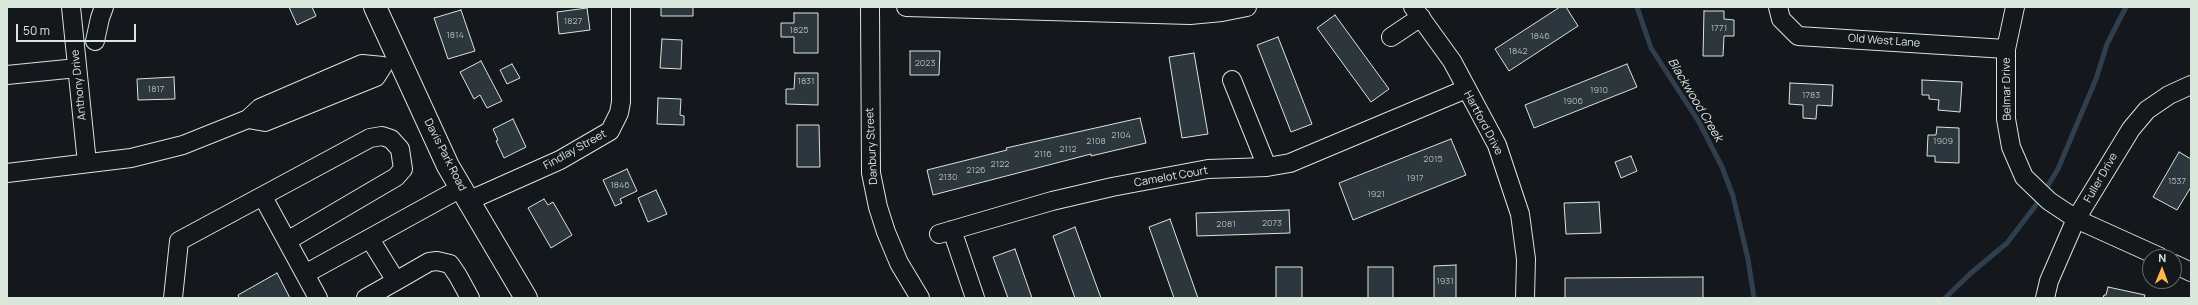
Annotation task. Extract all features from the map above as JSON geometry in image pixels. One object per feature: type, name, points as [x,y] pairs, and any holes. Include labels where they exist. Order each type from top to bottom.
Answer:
[{"type":"main road","name":"Davis Park Road","points":[[375,7],[390,62],[448,166],[526,298]]},
{"type":"street","name":"Anthony Drive","points":[[70,7],[87,164]]},
{"type":"street","points":[[95,41],[104,7]]},
{"type":"street","name":"Findlay Street","points":[[305,274],[370,238],[465,194],[560,160],[610,131],[619,113],[621,102],[621,7]]},
{"type":"street","name":"Danbury Street","points":[[870,7],[872,173],[878,207],[898,264],[920,298]]},
{"type":"street","points":[[906,7],[1190,15],[1222,12],[1247,7]]},
{"type":"street","name":"Old West Lane","points":[[1778,7],[1781,19],[1798,36],[2006,49]]},
{"type":"street","name":"Belmar Drive","points":[[2015,7],[2006,49],[2006,119],[2013,152],[2024,177],[2049,202],[2076,219],[2142,249]]},
{"type":"street","points":[[1391,37],[1417,12]]},
{"type":"street","name":"Hartford Drive","points":[[1417,12],[1452,61],[1497,145],[1520,214],[1526,259],[1525,298]]},
{"type":"street","points":[[7,172],[131,158],[183,145],[248,119],[265,122],[376,77],[390,62]]},
{"type":"street","points":[[7,75],[77,68]]},
{"type":"street","points":[[1232,80],[1267,167]]},
{"type":"street","name":"Fuller Drive","points":[[2045,298],[2050,281],[2076,219],[2117,150],[2147,110],[2169,95],[2191,85]]},
{"type":"street","name":"Camelot Court","points":[[975,298],[945,232],[1052,201],[1112,187],[1208,169],[1267,167],[1290,163],[1466,89]]},
{"type":"street","points":[[173,298],[179,240],[263,197],[370,138],[382,136],[391,140],[400,149],[403,169],[396,177],[287,240]]},
{"type":"street","points":[[263,197],[318,298]]},
{"type":"street","points":[[370,238],[396,281]]},
{"type":"street","points":[[366,298],[429,262],[437,261],[450,264],[458,276],[467,297]]},
{"type":"building","points":[[289,7],[312,7],[316,16],[297,25]]},
{"type":"building","points":[[661,7],[693,7],[693,16],[661,16]]},
{"type":"building","points":[[1560,7],[1566,7],[1578,26],[1509,71],[1495,49]]},
{"type":"building","points":[[587,8],[590,30],[559,34],[557,12]]},
{"type":"building","points":[[461,10],[475,51],[448,59],[434,18]]},
{"type":"building","points":[[1704,11],[1724,11],[1724,19],[1734,20],[1734,36],[1724,36],[1723,56],[1703,56]]},
{"type":"building","points":[[794,13],[818,13],[818,53],[794,53],[794,37],[781,37],[781,23],[794,23]]},
{"type":"building","points":[[1335,15],[1389,89],[1371,102],[1317,28]]},
{"type":"building","points":[[1278,37],[1312,124],[1291,132],[1257,45]]},
{"type":"building","points":[[662,39],[682,40],[681,69],[660,68]]},
{"type":"building","points":[[910,51],[940,51],[939,75],[910,75]]},
{"type":"building","points":[[1194,53],[1208,134],[1182,138],[1169,57]]},
{"type":"building","points":[[481,61],[502,101],[487,108],[480,95],[474,99],[460,72]]},
{"type":"building","points":[[512,64],[520,78],[507,84],[500,70]]},
{"type":"building","points":[[1627,64],[1637,87],[1534,128],[1525,105]]},
{"type":"building","points":[[795,73],[818,73],[818,105],[786,104],[786,89],[794,89]]},
{"type":"building","points":[[174,77],[175,99],[138,100],[137,79]]},
{"type":"building","points":[[1922,80],[1962,82],[1960,112],[1938,110],[1939,100],[1929,99],[1929,95],[1922,95]]},
{"type":"building","points":[[1790,83],[1833,85],[1832,106],[1817,105],[1816,119],[1803,118],[1803,105],[1789,104]]},
{"type":"building","points":[[658,98],[681,99],[680,115],[684,116],[684,125],[657,124]]},
{"type":"building","points":[[1140,118],[1146,143],[1091,156],[1091,154],[933,195],[927,170],[1007,150],[1006,148]]},
{"type":"building","points":[[513,119],[526,147],[504,158],[496,141],[498,140],[493,129]]},
{"type":"building","points":[[797,125],[819,125],[820,167],[797,167]]},
{"type":"building","points":[[1937,127],[1959,128],[1959,163],[1935,162],[1935,156],[1927,156],[1928,135],[1936,135]]},
{"type":"building","points":[[1451,139],[1466,175],[1353,220],[1339,183]]},
{"type":"building","points":[[2179,152],[2191,159],[2191,187],[2177,210],[2153,197]]},
{"type":"building","points":[[1631,156],[1637,171],[1621,178],[1615,162]]},
{"type":"building","points":[[627,169],[637,191],[620,199],[622,203],[615,206],[603,180]]},
{"type":"building","points":[[656,190],[667,214],[648,222],[638,198]]},
{"type":"building","points":[[544,199],[548,205],[553,202],[572,235],[551,248],[528,208]]},
{"type":"building","points":[[1599,202],[1601,233],[1566,234],[1564,203]]},
{"type":"building","points":[[1289,210],[1290,233],[1197,236],[1196,213]]},
{"type":"building","points":[[1170,219],[1198,298],[1174,298],[1149,227]]},
{"type":"building","points":[[1075,227],[1101,298],[1075,298],[1053,236]]},
{"type":"building","points":[[1015,249],[1032,298],[1008,298],[993,257]]},
{"type":"building","points":[[1456,265],[1456,298],[1434,298],[1434,266]]},
{"type":"building","points":[[1276,267],[1302,267],[1302,298],[1276,298]]},
{"type":"building","points":[[1368,267],[1393,267],[1393,298],[1368,298]]},
{"type":"building","points":[[277,273],[290,298],[239,298],[238,295]]},
{"type":"building","points":[[1703,277],[1703,298],[1565,298],[1565,278]]},
{"type":"building","points":[[2108,287],[2145,295],[2144,298],[2103,298],[2104,295],[2106,295]]},
{"type":"waterway","name":"Blackwood Creek","points":[[1637,7],[1651,48],[1699,122],[1722,167],[1733,196],[1748,259],[1754,298]]},
{"type":"waterway","points":[[1945,298],[1971,273],[2007,243],[2036,205],[2058,169],[2096,79],[2107,44],[2126,7]]}]
